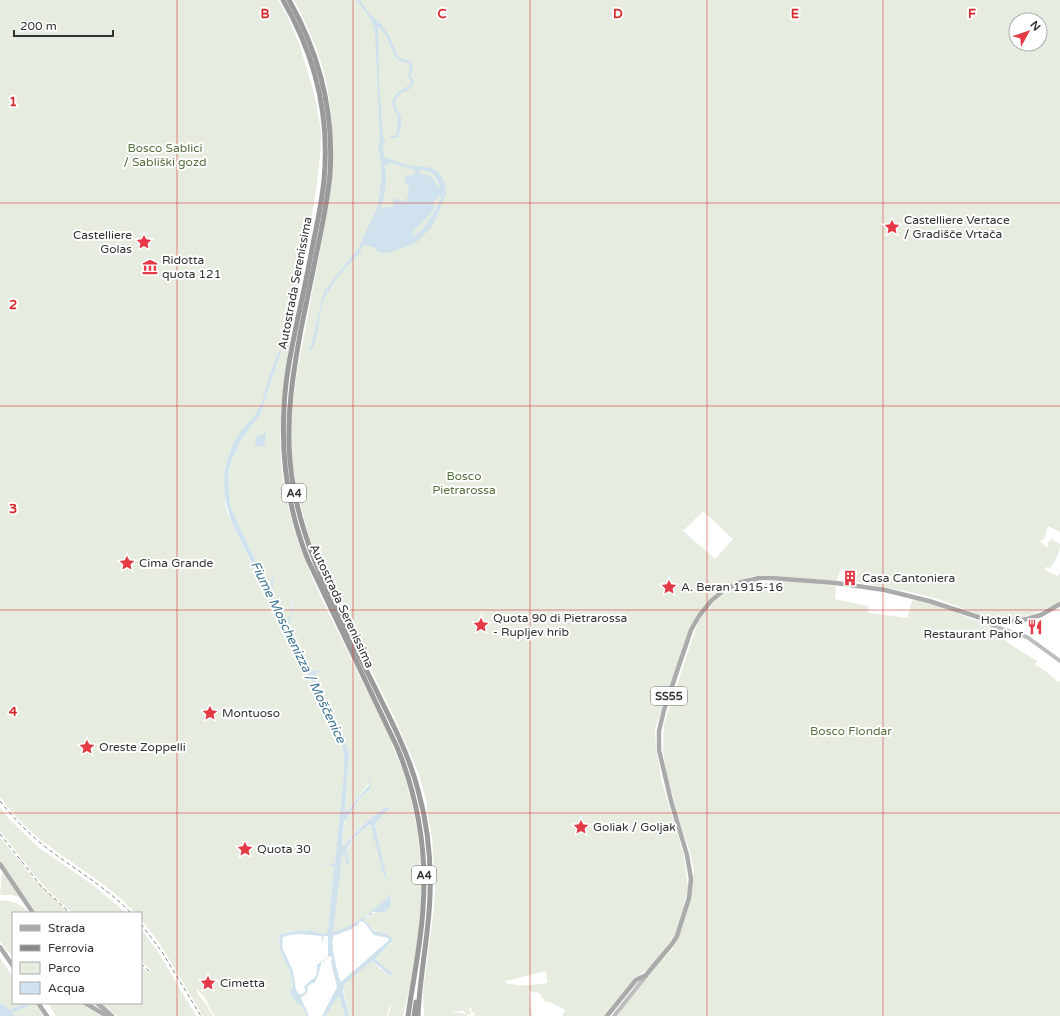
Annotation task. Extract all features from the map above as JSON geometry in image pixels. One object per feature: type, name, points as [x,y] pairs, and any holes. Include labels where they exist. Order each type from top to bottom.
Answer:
[{"type":"highway","name":"Autostrada Serenissima","points":[[283,0],[299,31],[313,68],[320,96],[325,142],[325,167],[322,200],[286,382],[283,425],[286,478],[292,510],[305,553],[397,747],[408,775],[416,805],[423,846],[424,883],[421,930],[408,1016]]},
{"type":"highway","name":"Autostrada Serenissima","points":[[289,0],[304,29],[318,66],[325,95],[330,136],[330,172],[327,201],[292,382],[288,426],[292,478],[301,520],[313,558],[398,735],[418,789],[429,845],[430,884],[428,932],[417,1016]]},
{"type":"main road","name":"SS55","points":[[646,975],[675,940],[680,928],[688,898],[691,879],[687,855],[670,801],[659,750],[659,731],[664,710],[695,623],[705,608],[723,591],[744,581],[759,578],[836,583],[868,587],[907,595],[957,609],[985,620],[1013,621],[1027,619],[1041,615],[1060,604]]},
{"type":"main road","points":[[985,620],[992,625],[1027,637],[1060,661]]},
{"type":"main road","points":[[0,864],[32,911]]},
{"type":"main road","points":[[0,947],[12,964]]},
{"type":"main road","points":[[5,954],[12,958]]},
{"type":"main road","points":[[607,1016],[636,980],[646,975]]},
{"type":"main road","points":[[614,1016],[646,975]]},
{"type":"main road","points":[[39,1004],[47,1015]]},
{"type":"main road","points":[[43,1004],[47,1015]]},
{"type":"main road","points":[[87,1004],[107,1016]]},
{"type":"main road","points":[[98,1004],[112,1016]]},
{"type":"green space","name":"Bosco Sablici / Sabliški gozd","points":[[0,0],[278,0],[294,30],[303,55],[313,88],[321,135],[315,196],[284,382],[280,436],[282,472],[285,494],[296,536],[312,577],[398,757],[412,805],[418,835],[421,865],[421,896],[416,956],[403,1016],[388,1016],[392,1003],[388,1010],[387,1016],[349,1016],[343,987],[356,972],[372,961],[391,976],[392,973],[375,959],[393,941],[374,929],[364,920],[371,914],[386,911],[391,899],[389,891],[390,896],[373,911],[342,930],[333,933],[332,931],[342,855],[344,853],[349,862],[347,849],[351,842],[370,825],[374,831],[384,877],[387,878],[375,826],[376,822],[389,808],[388,807],[371,818],[345,845],[342,846],[345,820],[360,798],[370,789],[370,782],[348,810],[345,810],[349,753],[342,733],[315,679],[314,675],[318,671],[312,670],[303,658],[289,627],[289,622],[294,613],[292,608],[294,601],[292,599],[293,603],[290,608],[293,614],[287,621],[284,619],[272,595],[274,578],[271,579],[270,588],[268,588],[230,505],[228,472],[232,460],[242,438],[260,415],[282,349],[277,355],[260,408],[252,421],[239,434],[229,453],[225,503],[228,514],[248,557],[342,743],[344,774],[335,863],[322,864],[316,867],[328,864],[334,867],[327,933],[322,934],[314,931],[293,931],[278,935],[280,949],[291,975],[293,988],[290,991],[295,1002],[302,1006],[307,1016],[214,1016],[205,998],[196,988],[198,994],[210,1009],[207,1007],[213,1016],[203,1016],[158,941],[142,920],[142,912],[134,912],[105,885],[34,835],[16,817],[0,797]]},
{"type":"green space","name":"Bosco Pietrarossa","points":[[294,0],[1060,0],[1060,532],[1048,526],[1044,539],[1040,541],[1047,548],[1049,546],[1047,543],[1053,538],[1054,541],[1060,544],[1056,560],[1050,568],[1046,567],[1044,570],[1058,576],[1060,573],[1060,602],[1030,615],[1010,618],[990,617],[927,596],[856,582],[857,571],[841,569],[837,580],[835,581],[766,575],[753,576],[730,584],[708,601],[696,616],[678,667],[670,684],[655,729],[656,749],[662,782],[684,856],[688,888],[684,905],[676,932],[666,948],[648,969],[635,978],[605,1016],[562,1016],[565,1010],[550,1002],[546,1002],[539,993],[529,991],[532,1016],[474,1016],[475,1012],[472,1012],[470,1007],[471,1014],[466,1015],[468,1016],[424,1016],[423,992],[434,908],[435,885],[432,838],[427,804],[419,774],[395,719],[333,592],[310,540],[296,488],[293,467],[291,435],[296,378],[327,214],[332,175],[332,135],[329,95],[319,56]],"holes":[[[703,511],[733,539],[715,559],[682,530],[684,530]],[[546,971],[547,983],[531,985],[506,983],[506,981]],[[464,1011],[466,1015],[462,1013],[449,1012]]]},
{"type":"green space","name":"Bosco Flondar","points":[[780,580],[836,586],[835,599],[868,606],[869,613],[907,618],[912,601],[915,600],[955,612],[995,628],[995,631],[1011,645],[1037,661],[1035,665],[1060,682],[1060,1016],[616,1016],[658,963],[673,949],[682,929],[689,904],[694,871],[690,852],[677,813],[666,771],[663,750],[664,724],[698,622],[706,611],[721,596],[733,588],[742,585],[761,584]]},
{"type":"green space","points":[[0,808],[10,820],[39,848],[93,885],[125,912],[72,912],[36,877],[0,831]]},
{"type":"green space","points":[[0,837],[33,878],[68,912],[35,912],[0,860]]},
{"type":"green space","points":[[3,873],[20,897],[0,895]]},
{"type":"green space","points":[[0,901],[16,903],[28,912],[12,912],[12,954],[7,951],[0,941]]},
{"type":"green space","points":[[142,930],[160,955],[196,1016],[117,1016],[101,1004],[142,1004],[142,967],[149,973],[151,970],[142,962]]},
{"type":"green space","points":[[0,958],[12,976],[12,1004],[25,1004],[10,1010],[0,1003]]},
{"type":"green space","points":[[339,995],[345,1016],[326,1016],[336,998]]},
{"type":"green space","points":[[27,1004],[35,1004],[44,1016],[16,1016],[12,1013],[28,1006]]},
{"type":"green space","points":[[49,1004],[82,1004],[102,1016],[56,1016]]},
{"type":"water","points":[[357,0],[360,0],[370,15],[381,24],[390,37],[398,57],[411,62],[413,67],[410,76],[414,80],[413,84],[409,90],[400,94],[395,103],[401,117],[401,127],[398,137],[390,138],[389,135],[396,136],[398,115],[394,110],[392,100],[399,91],[410,85],[411,81],[408,77],[410,66],[408,63],[400,61],[396,58],[385,34],[378,26],[379,81],[383,138],[385,140],[383,146],[384,157],[407,165],[427,167],[436,170],[443,179],[446,194],[433,225],[416,243],[388,253],[379,252],[373,247],[365,245],[361,249],[361,253],[344,269],[333,284],[325,299],[322,305],[314,345],[311,350],[308,351],[311,346],[324,291],[358,249],[377,208],[382,179],[380,153],[378,150],[380,138],[375,31],[372,21]],"holes":[[[390,163],[410,168],[415,171],[415,173],[413,175],[405,175],[406,184],[409,187],[408,197],[405,201],[393,198],[394,203],[392,207],[384,207],[382,209],[386,180],[384,166]],[[420,170],[431,172],[440,186],[437,187],[433,179],[420,173]],[[439,196],[441,196],[430,219],[423,228],[413,236],[413,232],[417,227],[434,210],[433,203]]]},
{"type":"water","name":"Fiume Moschenizza / Moščenice","points":[[282,349],[260,415],[242,438],[228,472],[230,505],[268,588],[271,588],[271,579],[274,578],[272,595],[284,619],[287,621],[293,614],[290,609],[293,604],[293,598],[294,604],[292,608],[294,613],[289,622],[289,627],[303,658],[312,670],[319,671],[314,675],[315,679],[342,733],[349,753],[345,810],[348,810],[369,785],[370,782],[367,778],[368,777],[371,783],[370,789],[360,798],[344,822],[342,846],[345,845],[371,818],[388,807],[390,808],[376,822],[375,826],[387,878],[384,877],[371,825],[369,825],[350,842],[347,849],[349,865],[346,863],[344,853],[342,856],[333,932],[341,930],[356,922],[390,896],[390,908],[384,912],[373,912],[371,915],[367,915],[364,920],[374,931],[386,934],[394,939],[375,959],[392,973],[391,976],[372,961],[344,984],[343,991],[349,1016],[345,1016],[339,996],[326,1016],[322,1016],[337,987],[331,962],[332,958],[331,956],[328,957],[328,936],[324,936],[322,943],[322,936],[297,934],[283,937],[282,947],[293,971],[296,990],[300,995],[305,992],[304,987],[307,983],[316,976],[317,965],[323,960],[316,980],[308,986],[307,993],[301,998],[309,1016],[307,1016],[302,1006],[295,1002],[290,991],[293,988],[291,975],[280,949],[278,936],[300,931],[314,931],[324,934],[328,930],[334,867],[328,864],[314,866],[326,863],[335,863],[344,773],[344,756],[342,743],[233,525],[226,502],[224,479],[229,456],[239,434],[254,417],[263,399],[277,355]],"holes":[[[360,921],[364,922],[374,935],[388,938],[389,940],[341,982],[334,958],[333,939],[335,935],[352,929],[353,927],[357,926]]]},
{"type":"water","points":[[266,430],[265,445],[263,447],[255,445],[256,437],[263,435]]},
{"type":"water","points":[[0,1003],[10,1010],[24,1004],[27,1004],[28,1006],[12,1013],[16,1016],[0,1016]]},
{"type":"waterway","points":[[323,962],[328,957]]},
{"type":"railway","points":[[0,801],[41,844],[102,887],[130,912]]},
{"type":"railway","points":[[0,834],[41,886],[69,912]]},
{"type":"railway","points":[[142,925],[162,952],[201,1016]]},
{"type":"railway","points":[[142,965],[150,972]]},
{"type":"place","name":"Castelliere Vertace / Gradišče Vrtača","points":[[892,227]]},
{"type":"place","name":"Castelliere Golas","points":[[144,242]]},
{"type":"place","name":"Ridotta quota 121","points":[[150,267]]},
{"type":"place","name":"Cima Grande","points":[[127,563]]},
{"type":"place","name":"Casa Cantoniera","points":[[850,578]]},
{"type":"place","name":"A. Beran 1915-16","points":[[669,587]]},
{"type":"place","name":"Quota 90 di Pietrarossa - Rupljev hrib","points":[[481,625]]},
{"type":"place","name":"Hotel & Restaurant Pahor","points":[[1035,627]]},
{"type":"place","name":"Montuoso","points":[[210,713]]},
{"type":"place","name":"Oreste Zoppelli","points":[[87,747]]},
{"type":"place","name":"Goliak / Goljak","points":[[581,827]]},
{"type":"place","name":"Quota 30","points":[[245,849]]},
{"type":"place","name":"Cimetta","points":[[208,983]]}]
